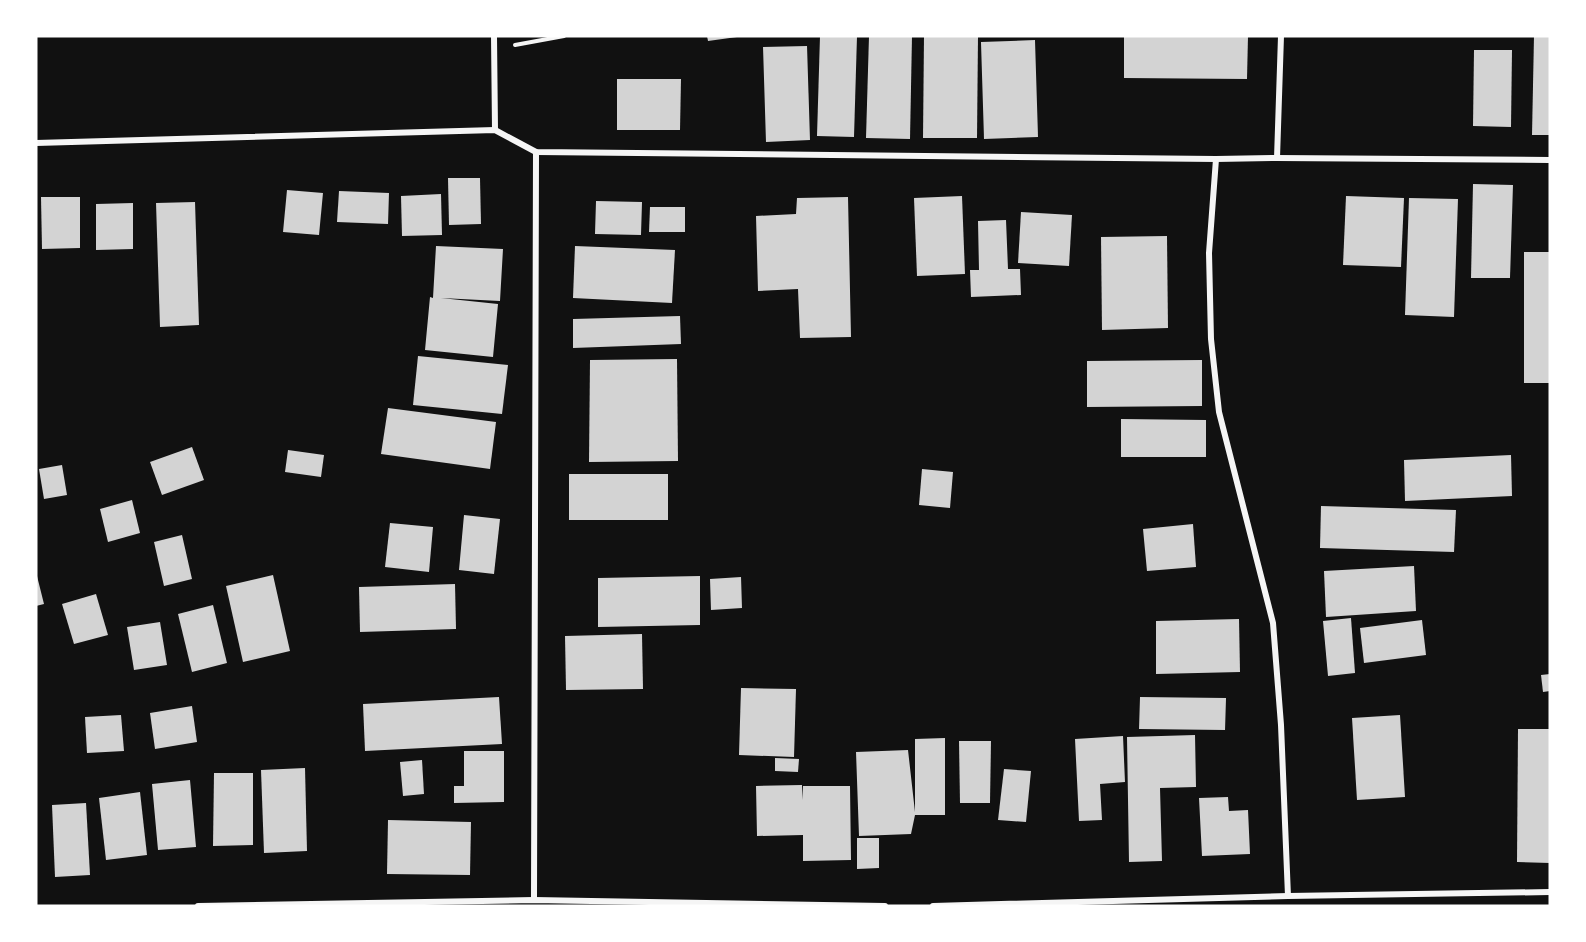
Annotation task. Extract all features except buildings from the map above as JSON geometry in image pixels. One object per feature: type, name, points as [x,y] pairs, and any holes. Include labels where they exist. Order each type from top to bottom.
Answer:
[{"type":"street","points":[[494,36],[495,130]]},
{"type":"street","points":[[1277,158],[1281,36]]},
{"type":"street","points":[[36,143],[495,130],[536,152],[1550,160]]},
{"type":"street","points":[[534,900],[536,152]]},
{"type":"street","points":[[1216,159],[1209,253],[1211,339],[1219,412],[1273,623],[1281,724],[1288,896]]},
{"type":"street","points":[[933,906],[1288,896],[1550,892]]},
{"type":"street","points":[[1313,897],[1313,906]]},
{"type":"street","points":[[198,906],[534,900],[885,906]]},
{"type":"path","points":[[494,49],[564,36]]}]
